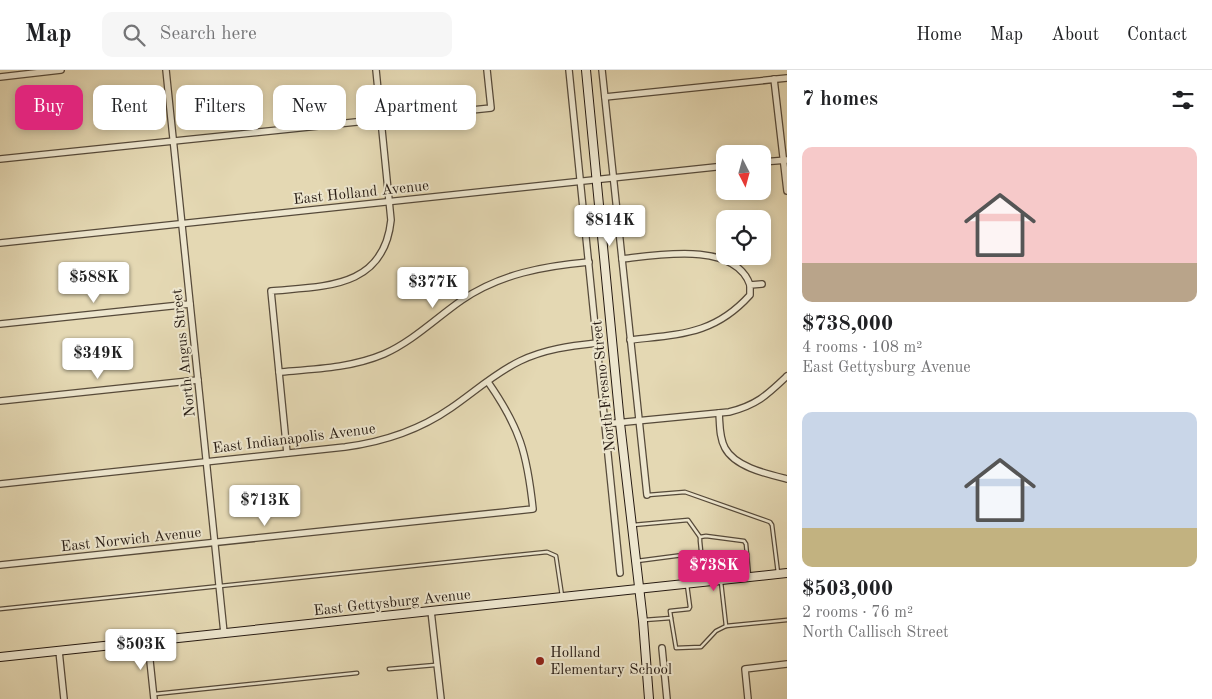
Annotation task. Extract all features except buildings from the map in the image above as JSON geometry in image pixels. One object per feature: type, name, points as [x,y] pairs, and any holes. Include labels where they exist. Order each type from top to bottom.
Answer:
[{"type":"street","points":[[0,76],[61,70]]},
{"type":"street","name":"North Angus Street","points":[[166,70],[224,633]]},
{"type":"street","points":[[376,70],[377,85]]},
{"type":"street","points":[[476,110],[491,108],[487,70]]},
{"type":"street","name":"North Fresno Street","points":[[569,70],[620,573]]},
{"type":"street","name":"North Fresno Street","points":[[586,70],[620,423],[643,620],[649,699]]},
{"type":"street","points":[[602,70],[647,496]]},
{"type":"street","points":[[605,97],[787,78]]},
{"type":"street","points":[[774,79],[785,160],[787,191]]},
{"type":"street","points":[[0,159],[356,122]]},
{"type":"street","points":[[287,454],[271,291],[330,285],[347,281],[362,273],[376,261],[384,249],[389,236],[391,220],[381,130]]},
{"type":"street","points":[[771,161],[785,160]]},
{"type":"street","name":"East Holland Avenue","points":[[0,243],[716,167]]},
{"type":"street","points":[[622,259],[672,253],[714,256],[731,264],[747,275],[750,285],[750,295],[738,308],[702,330],[630,340]]},
{"type":"street","points":[[280,372],[336,367],[370,359],[401,344],[464,299],[490,284],[531,270],[554,265],[589,262]]},
{"type":"street","points":[[750,285],[762,284]]},
{"type":"street","points":[[0,324],[190,304]]},
{"type":"street","name":"East Indianapolis Avenue","points":[[0,484],[366,444],[409,432],[430,422],[518,362],[539,353],[563,347],[597,343]]},
{"type":"street","points":[[605,424],[719,413],[743,408],[757,402],[787,376]]},
{"type":"street","points":[[0,401],[198,380]]},
{"type":"street","name":"East Norwich Avenue","points":[[0,565],[533,509],[526,461],[520,438],[504,404],[488,382]]},
{"type":"street","points":[[719,413],[721,436],[724,447],[729,455],[744,466],[787,479]]},
{"type":"street","name":"East Gettysburg Avenue","points":[[0,657],[787,574]]},
{"type":"street","points":[[432,611],[441,699]]},
{"type":"street","points":[[148,642],[154,697]]},
{"type":"street","points":[[662,648],[667,699]]},
{"type":"street","points":[[59,651],[64,699]]},
{"type":"street","points":[[748,699],[745,669],[787,664]]},
{"type":"lane","points":[[647,496],[685,492],[770,522],[772,525],[778,574]]},
{"type":"lane","points":[[632,525],[688,520],[700,537],[704,582]]},
{"type":"lane","points":[[700,537],[744,541],[749,577]]},
{"type":"lane","points":[[0,609],[547,552],[556,556],[562,598]]},
{"type":"lane","points":[[702,559],[747,554]]},
{"type":"lane","points":[[636,561],[684,555],[689,609],[670,611],[676,648],[701,647],[716,631],[726,626],[787,620]]},
{"type":"lane","points":[[721,580],[726,626]]},
{"type":"lane","points":[[643,620],[670,618]]},
{"type":"lane","points":[[389,670],[437,665]]},
{"type":"lane","points":[[154,697],[357,673]]},
{"type":"place","name":"Holland Elementary School","points":[[540,661]]}]
